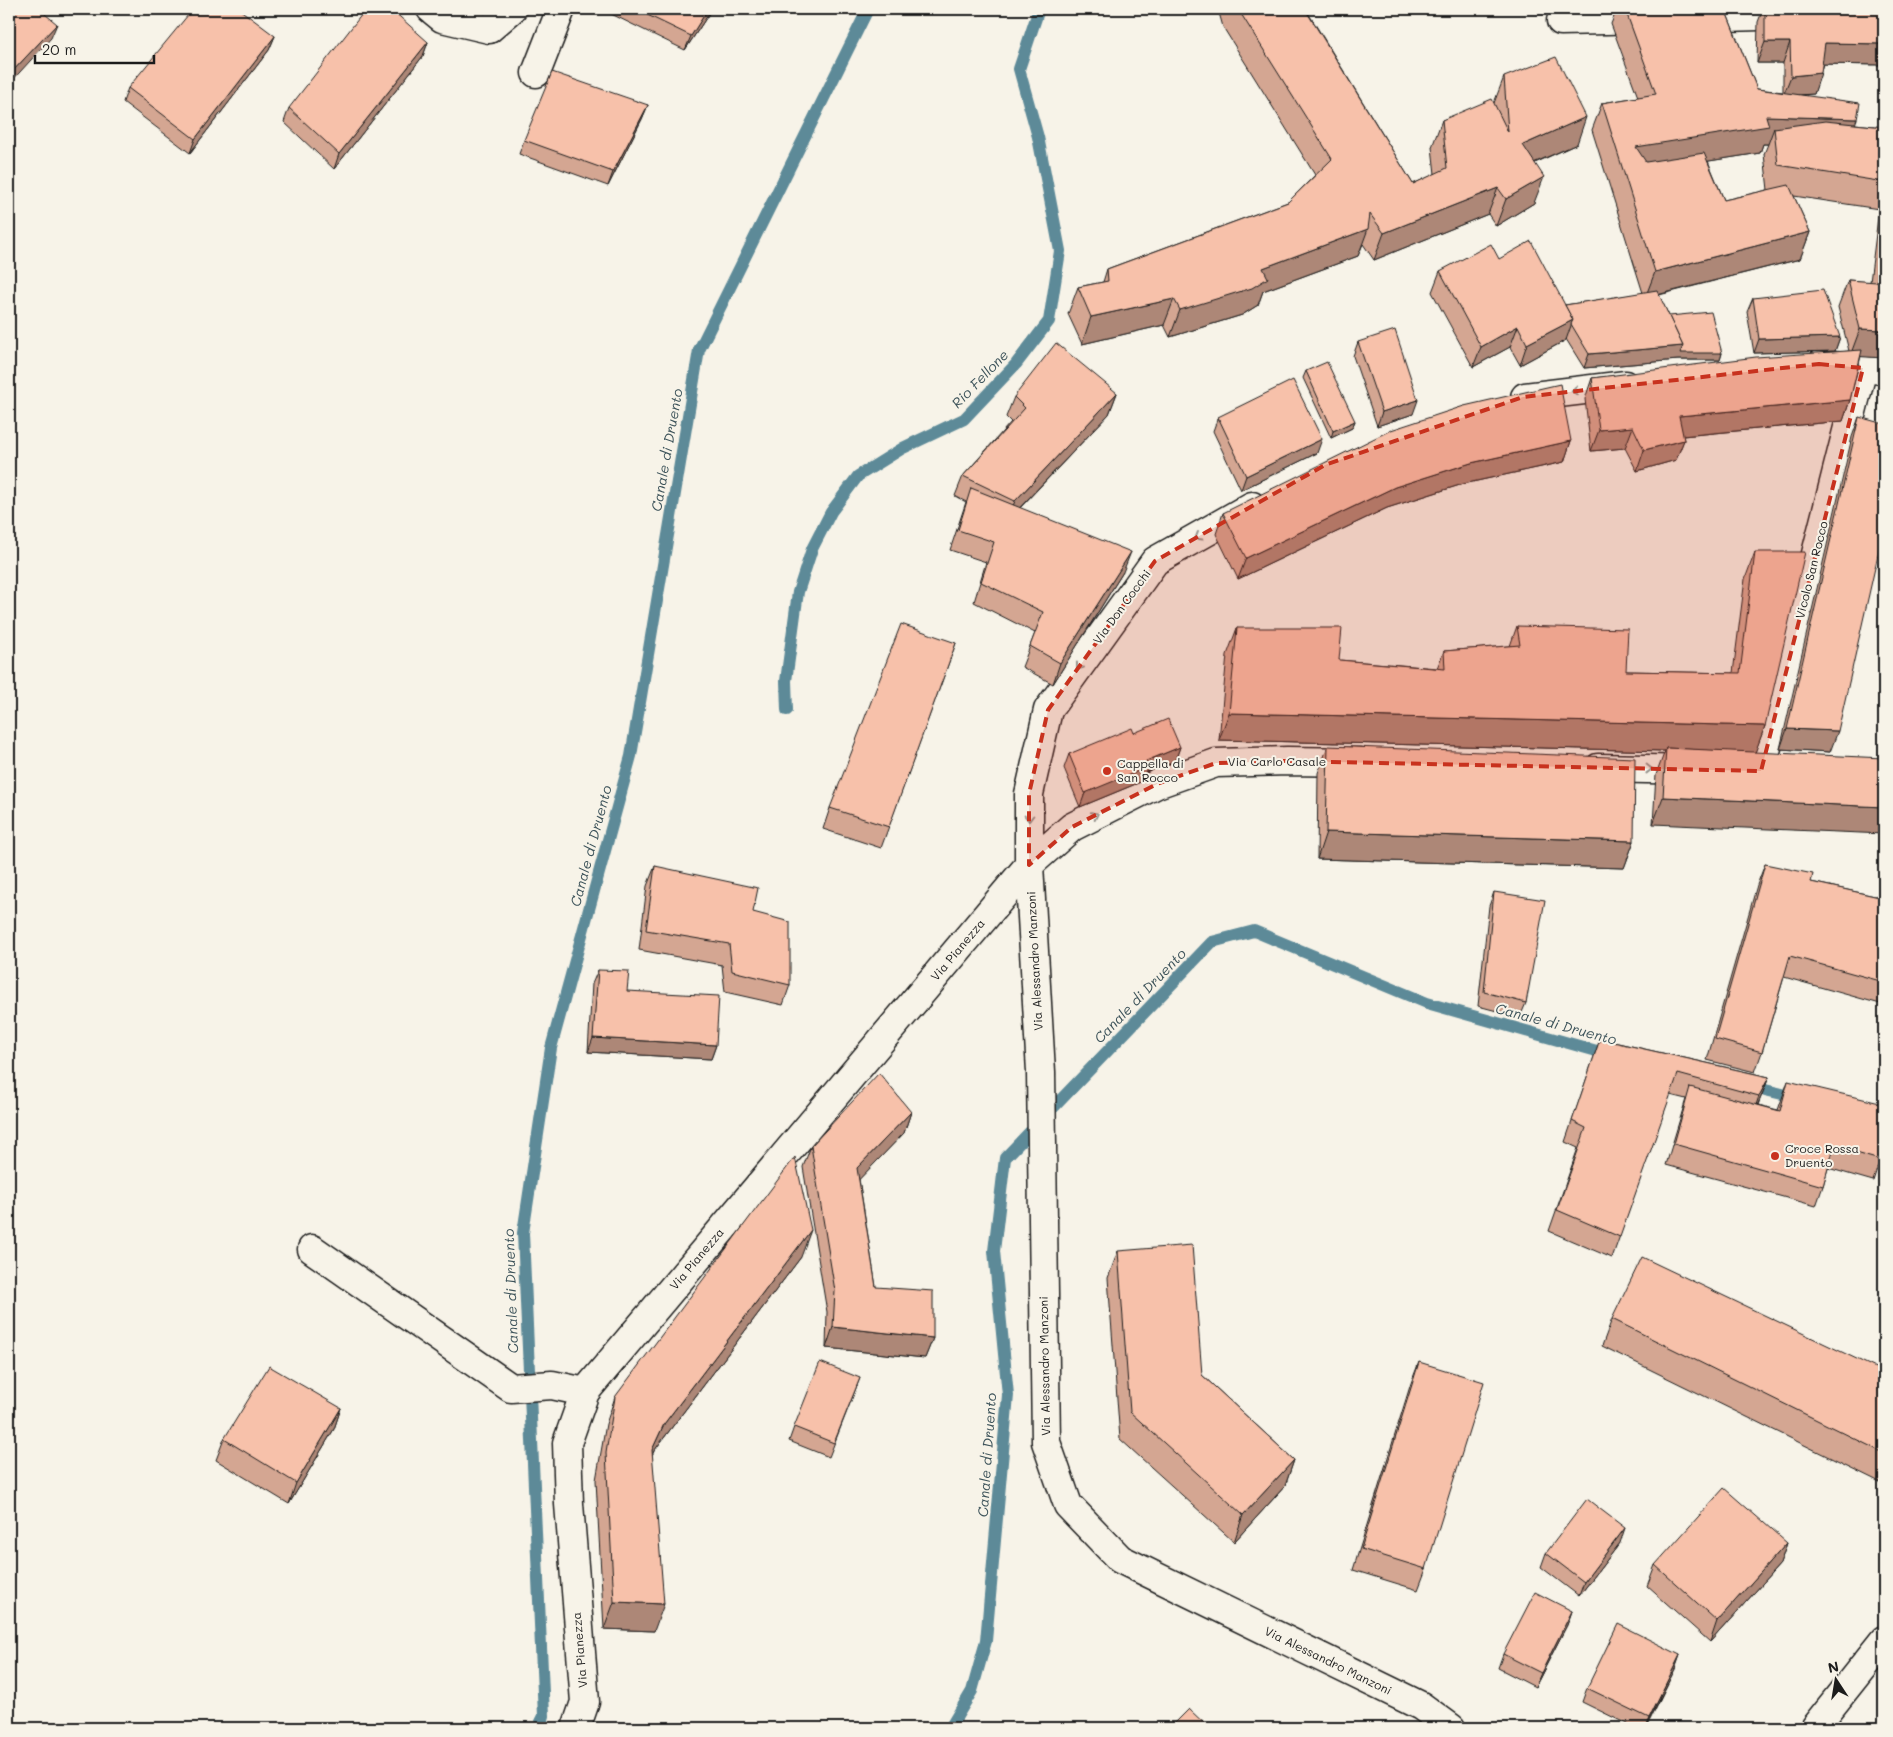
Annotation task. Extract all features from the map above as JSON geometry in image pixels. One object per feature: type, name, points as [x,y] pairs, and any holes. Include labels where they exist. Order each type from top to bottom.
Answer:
[{"type":"street","points":[[431,9],[442,18],[489,29],[512,9]]},
{"type":"street","points":[[536,73],[561,9]]},
{"type":"street","points":[[1561,21],[1825,15]]},
{"type":"street","points":[[1799,367],[1818,364],[1874,369]]},
{"type":"street","name":"Vicolo San Rocco","points":[[1761,772],[1874,369]]},
{"type":"street","points":[[1504,403],[1523,397],[1651,383]]},
{"type":"street","name":"Via Don Cocchi","points":[[1029,866],[1029,794],[1048,710],[1155,561],[1274,494]]},
{"type":"street","name":"Via Carlo Casale","points":[[1029,866],[1072,827],[1157,784],[1216,763],[1287,761],[1386,763]]},
{"type":"street","points":[[1573,767],[1790,773]]},
{"type":"street","name":"Via Alessandro Manzoni","points":[[1029,866],[1041,1072],[1046,1442],[1068,1506],[1120,1559],[1421,1706],[1451,1728]]},
{"type":"street","name":"Via Pianezza","points":[[576,1728],[585,1702],[569,1504],[567,1443],[585,1392],[1029,866]]},
{"type":"street","points":[[312,1249],[511,1388],[552,1386],[585,1392]]},
{"type":"street","points":[[1814,1728],[1884,1640]]},
{"type":"highlighted area","points":[[1819,364],[1863,368],[1761,771],[1287,761],[1216,763],[1157,784],[1072,827],[1029,865],[1029,794],[1048,710],[1155,561],[1325,465],[1523,397]]},
{"type":"building","points":[[9,9],[39,9],[57,24],[9,75]]},
{"type":"building","points":[[193,9],[239,9],[275,36],[195,139],[128,88]]},
{"type":"building","points":[[366,9],[391,9],[428,42],[339,154],[289,108]]},
{"type":"building","points":[[635,9],[708,9],[691,36]]},
{"type":"building","points":[[1238,9],[1305,9],[1413,184],[1447,168],[1442,120],[1492,99],[1508,132],[1504,77],[1556,57],[1586,117],[1523,145],[1544,177],[1506,199],[1498,188],[1384,233],[1370,214],[1368,229],[1263,268],[1268,278],[1252,288],[1180,310],[1174,299],[1091,317],[1078,287],[1108,281],[1107,269],[1288,202],[1332,159]]},
{"type":"building","points":[[1625,9],[1725,9],[1757,89],[1860,103],[1857,119],[1766,116],[1769,126],[1636,147],[1646,162],[1704,153],[1724,200],[1789,185],[1810,232],[1655,272],[1602,103],[1656,94]]},
{"type":"building","points":[[1765,9],[1884,9],[1884,44],[1825,43],[1821,73],[1791,76],[1790,42],[1765,42]]},
{"type":"building","points":[[552,72],[648,105],[613,172],[524,140]]},
{"type":"building","points":[[1825,121],[1884,127],[1884,182],[1778,165],[1774,128]]},
{"type":"building","points":[[1884,220],[1884,330],[1860,329],[1848,280],[1877,282]]},
{"type":"building","points":[[1531,241],[1573,320],[1527,344],[1518,326],[1481,347],[1440,271],[1491,244],[1499,259]]},
{"type":"building","points":[[1657,290],[1683,346],[1589,354],[1571,324],[1573,320],[1565,305]]},
{"type":"building","points":[[1823,290],[1840,337],[1759,339],[1753,298]]},
{"type":"building","points":[[1711,312],[1722,353],[1680,353],[1683,346],[1669,316]]},
{"type":"building","points":[[1395,330],[1418,400],[1382,412],[1358,342]]},
{"type":"building","points":[[1056,343],[1117,393],[1015,501],[963,476],[1025,408],[1014,397]]},
{"type":"building","points":[[1862,350],[1850,400],[1679,416],[1684,440],[1644,450],[1633,427],[1599,430],[1592,378],[1756,357]]},
{"type":"building","points":[[1327,362],[1355,421],[1333,431],[1306,371]]},
{"type":"building","points":[[1293,380],[1322,439],[1246,476],[1218,417]]},
{"type":"building","points":[[1560,384],[1571,441],[1471,463],[1395,487],[1246,558],[1223,513],[1391,430],[1464,406]]},
{"type":"building","points":[[1859,417],[1884,424],[1884,528],[1838,731],[1787,729]]},
{"type":"building","points":[[971,488],[1131,552],[1060,663],[1030,646],[1043,612],[981,582],[994,542],[958,530]]},
{"type":"building","points":[[1755,552],[1805,552],[1765,726],[1229,713],[1237,628],[1342,628],[1339,660],[1445,669],[1444,651],[1520,645],[1517,626],[1628,629],[1626,671],[1740,673]]},
{"type":"building","points":[[901,624],[956,643],[889,827],[830,808]]},
{"type":"building","name":"Cappella di San Rocco","points":[[1168,719],[1180,747],[1146,761],[1148,767],[1085,793],[1069,754],[1132,728],[1134,733]]},
{"type":"building","points":[[1328,746],[1635,758],[1634,841],[1326,832]]},
{"type":"building","points":[[1666,748],[1884,758],[1884,807],[1663,797]]},
{"type":"building","points":[[1765,864],[1813,874],[1811,882],[1884,898],[1884,982],[1790,956],[1762,1052],[1715,1039]]},
{"type":"building","points":[[655,866],[758,888],[753,912],[790,922],[790,985],[732,971],[729,944],[646,930]]},
{"type":"building","points":[[1494,892],[1545,900],[1526,1003],[1484,992]]},
{"type":"building","points":[[598,970],[629,971],[627,991],[719,996],[716,1045],[593,1038]]},
{"type":"building","points":[[1600,1039],[1769,1077],[1759,1096],[1678,1074],[1620,1237],[1557,1210],[1586,1128],[1572,1121]]},
{"type":"building","points":[[879,1073],[911,1112],[857,1168],[876,1287],[933,1291],[933,1338],[833,1327],[835,1291],[811,1146]]},
{"type":"building","name":"Croce Rossa Druento","points":[[1788,1081],[1884,1104],[1884,1148],[1880,1160],[1834,1147],[1823,1186],[1674,1144],[1690,1087],[1780,1111]]},
{"type":"building","points":[[795,1157],[811,1230],[664,1424],[652,1450],[664,1604],[614,1602],[606,1453],[615,1397]]},
{"type":"building","points":[[1192,1245],[1202,1375],[1294,1460],[1243,1515],[1130,1412],[1118,1251]]},
{"type":"building","points":[[1642,1257],[1884,1372],[1884,1453],[1612,1319]]},
{"type":"building","points":[[820,1362],[860,1378],[834,1443],[794,1427]]},
{"type":"building","points":[[1419,1362],[1484,1382],[1426,1569],[1361,1549]]},
{"type":"building","points":[[269,1366],[341,1408],[296,1483],[224,1439]]},
{"type":"building","points":[[1724,1488],[1787,1543],[1717,1621],[1655,1565]]},
{"type":"building","points":[[1587,1499],[1625,1528],[1584,1582],[1546,1553]]},
{"type":"building","points":[[1535,1592],[1572,1611],[1541,1673],[1503,1654]]},
{"type":"building","points":[[1618,1624],[1680,1655],[1649,1718],[1587,1688]]},
{"type":"building","points":[[1189,1709],[1209,1728],[1170,1728]]},
{"type":"waterway","name":"Canale di Druento","points":[[538,1728],[544,1716],[523,1233],[551,1048],[631,756],[699,350],[868,9]]},
{"type":"waterway","name":"Rio Fellone","points":[[787,710],[786,681],[798,592],[812,549],[831,512],[858,476],[903,448],[964,419],[1016,364],[1049,321],[1060,251],[1038,137],[1019,69],[1039,9]]},
{"type":"waterway","name":"Canale di Druento","points":[[950,1728],[972,1691],[986,1641],[1008,1395],[994,1251],[1005,1158],[1212,942],[1254,931],[1427,1003],[1611,1055]]},
{"type":"waterway","name":"Canale di Druento","points":[[1748,1086],[1799,1098]]},
{"type":"place","name":"Cappella di San Rocco","points":[[1107,771]]},
{"type":"place","name":"Croce Rossa Druento","points":[[1775,1156]]}]
